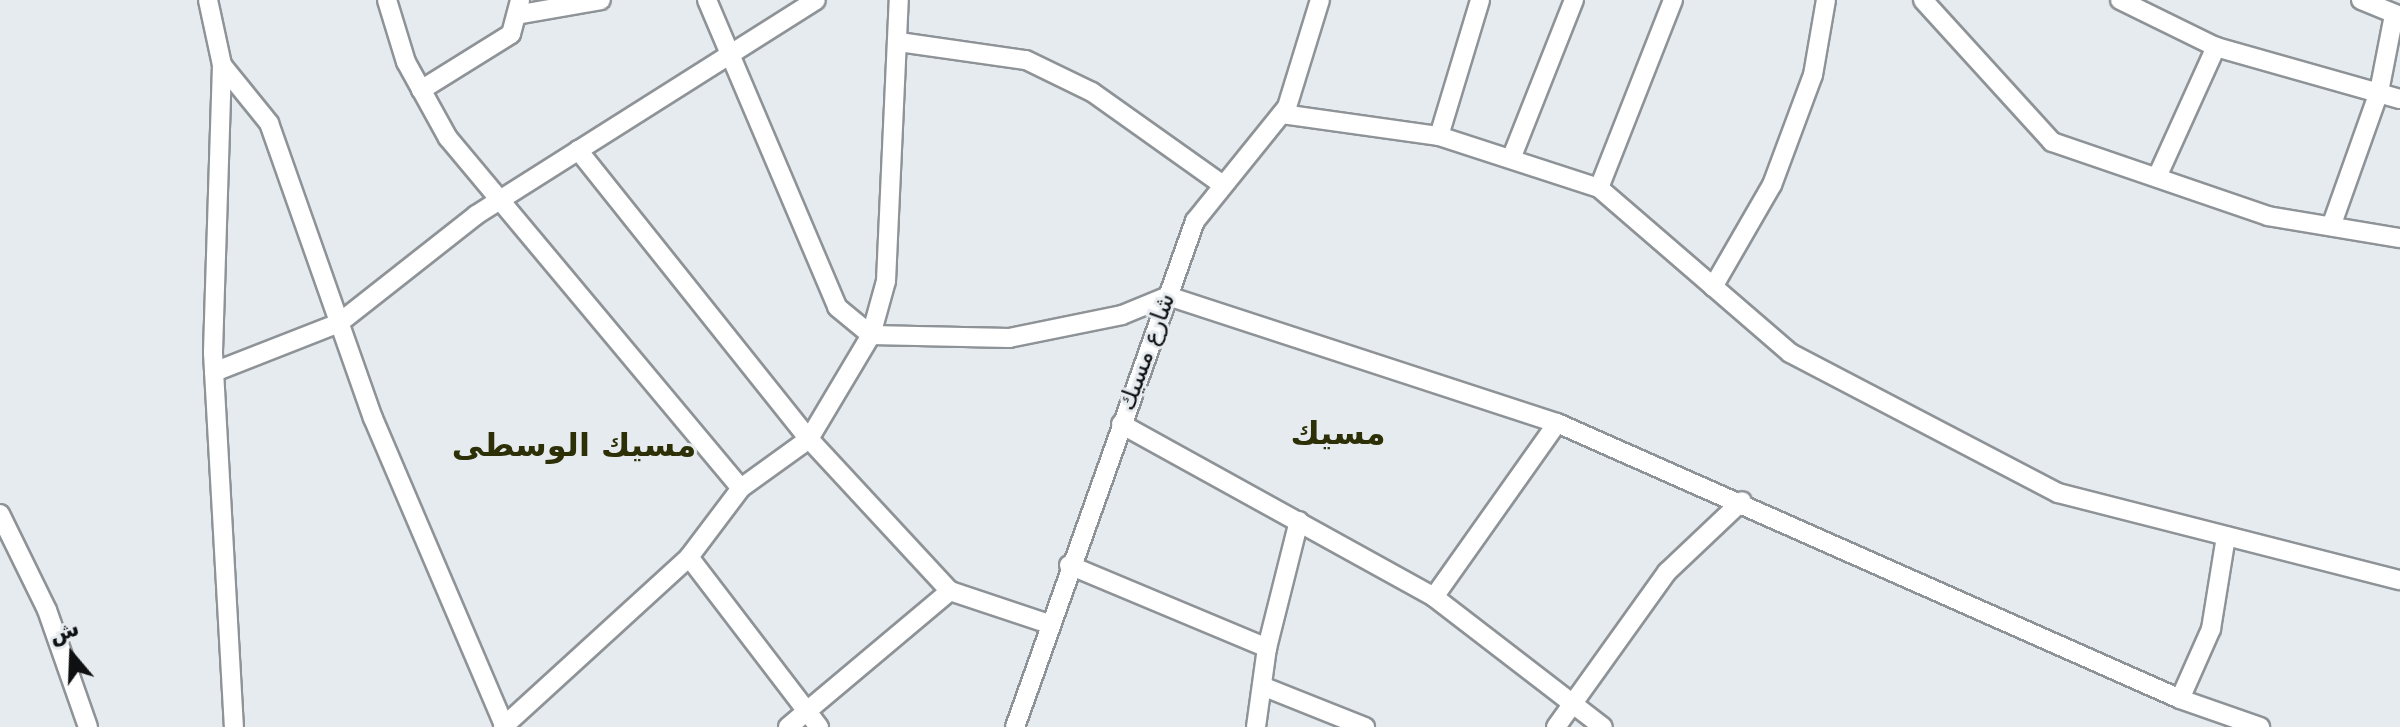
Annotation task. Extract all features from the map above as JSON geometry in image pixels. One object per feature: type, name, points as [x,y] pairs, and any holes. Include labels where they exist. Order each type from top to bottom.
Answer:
[{"type":"street","points":[[208,0],[222,65],[214,372],[235,725]]},
{"type":"street","points":[[387,0],[421,90],[497,201],[741,488]]},
{"type":"street","points":[[421,90],[511,34],[521,7],[601,0]]},
{"type":"street","points":[[707,0],[725,58],[837,307],[871,335],[1009,338],[1122,315],[1168,296],[1557,423],[1742,501],[2180,699],[2260,727]]},
{"type":"street","points":[[214,372],[339,323],[497,201],[816,0]]},
{"type":"street","points":[[222,65],[269,123],[339,323],[504,726],[689,557],[741,488],[809,439],[871,335],[886,281],[899,0]]},
{"type":"street","name":"شارع مسيك","points":[[1015,727],[1069,565],[1195,221],[1220,183],[1282,114],[1320,0]]},
{"type":"street","points":[[1439,136],[1480,0]]},
{"type":"street","points":[[1511,159],[1574,0]]},
{"type":"street","points":[[1599,188],[1673,0]]},
{"type":"street","points":[[1713,287],[1772,185],[1813,75],[1826,0]]},
{"type":"street","points":[[1923,0],[2052,142],[2268,216],[2333,221],[2400,238]]},
{"type":"street","points":[[2120,0],[2216,47],[2400,99]]},
{"type":"street","points":[[2333,221],[2379,92],[2397,16],[2361,0]]},
{"type":"street","points":[[899,42],[1026,60],[1092,92],[1220,183]]},
{"type":"street","points":[[2157,177],[2216,47]]},
{"type":"street","points":[[1282,114],[1439,136],[1599,188],[1790,353],[2058,493],[2400,580]]},
{"type":"street","points":[[578,150],[809,439],[950,591],[1049,624]]},
{"type":"street","points":[[1434,597],[1557,423]]},
{"type":"street","points":[[1121,424],[1434,597],[1568,704],[1603,727]]},
{"type":"street","points":[[1556,727],[1568,704],[1667,572],[1742,501]]},
{"type":"street","points":[[0,514],[47,610],[88,727]]},
{"type":"street","points":[[1256,727],[1267,648],[1299,521]]},
{"type":"street","points":[[2180,699],[2211,629],[2226,536]]},
{"type":"street","points":[[689,557],[819,727]]},
{"type":"street","points":[[1069,565],[1267,648]]},
{"type":"street","points":[[788,727],[950,591]]},
{"type":"street","points":[[1262,686],[1365,727]]},
{"type":"district","name":"مسيك","points":[[1338,433]]},
{"type":"district","name":"مسيك الوسطى","points":[[574,445]]}]
